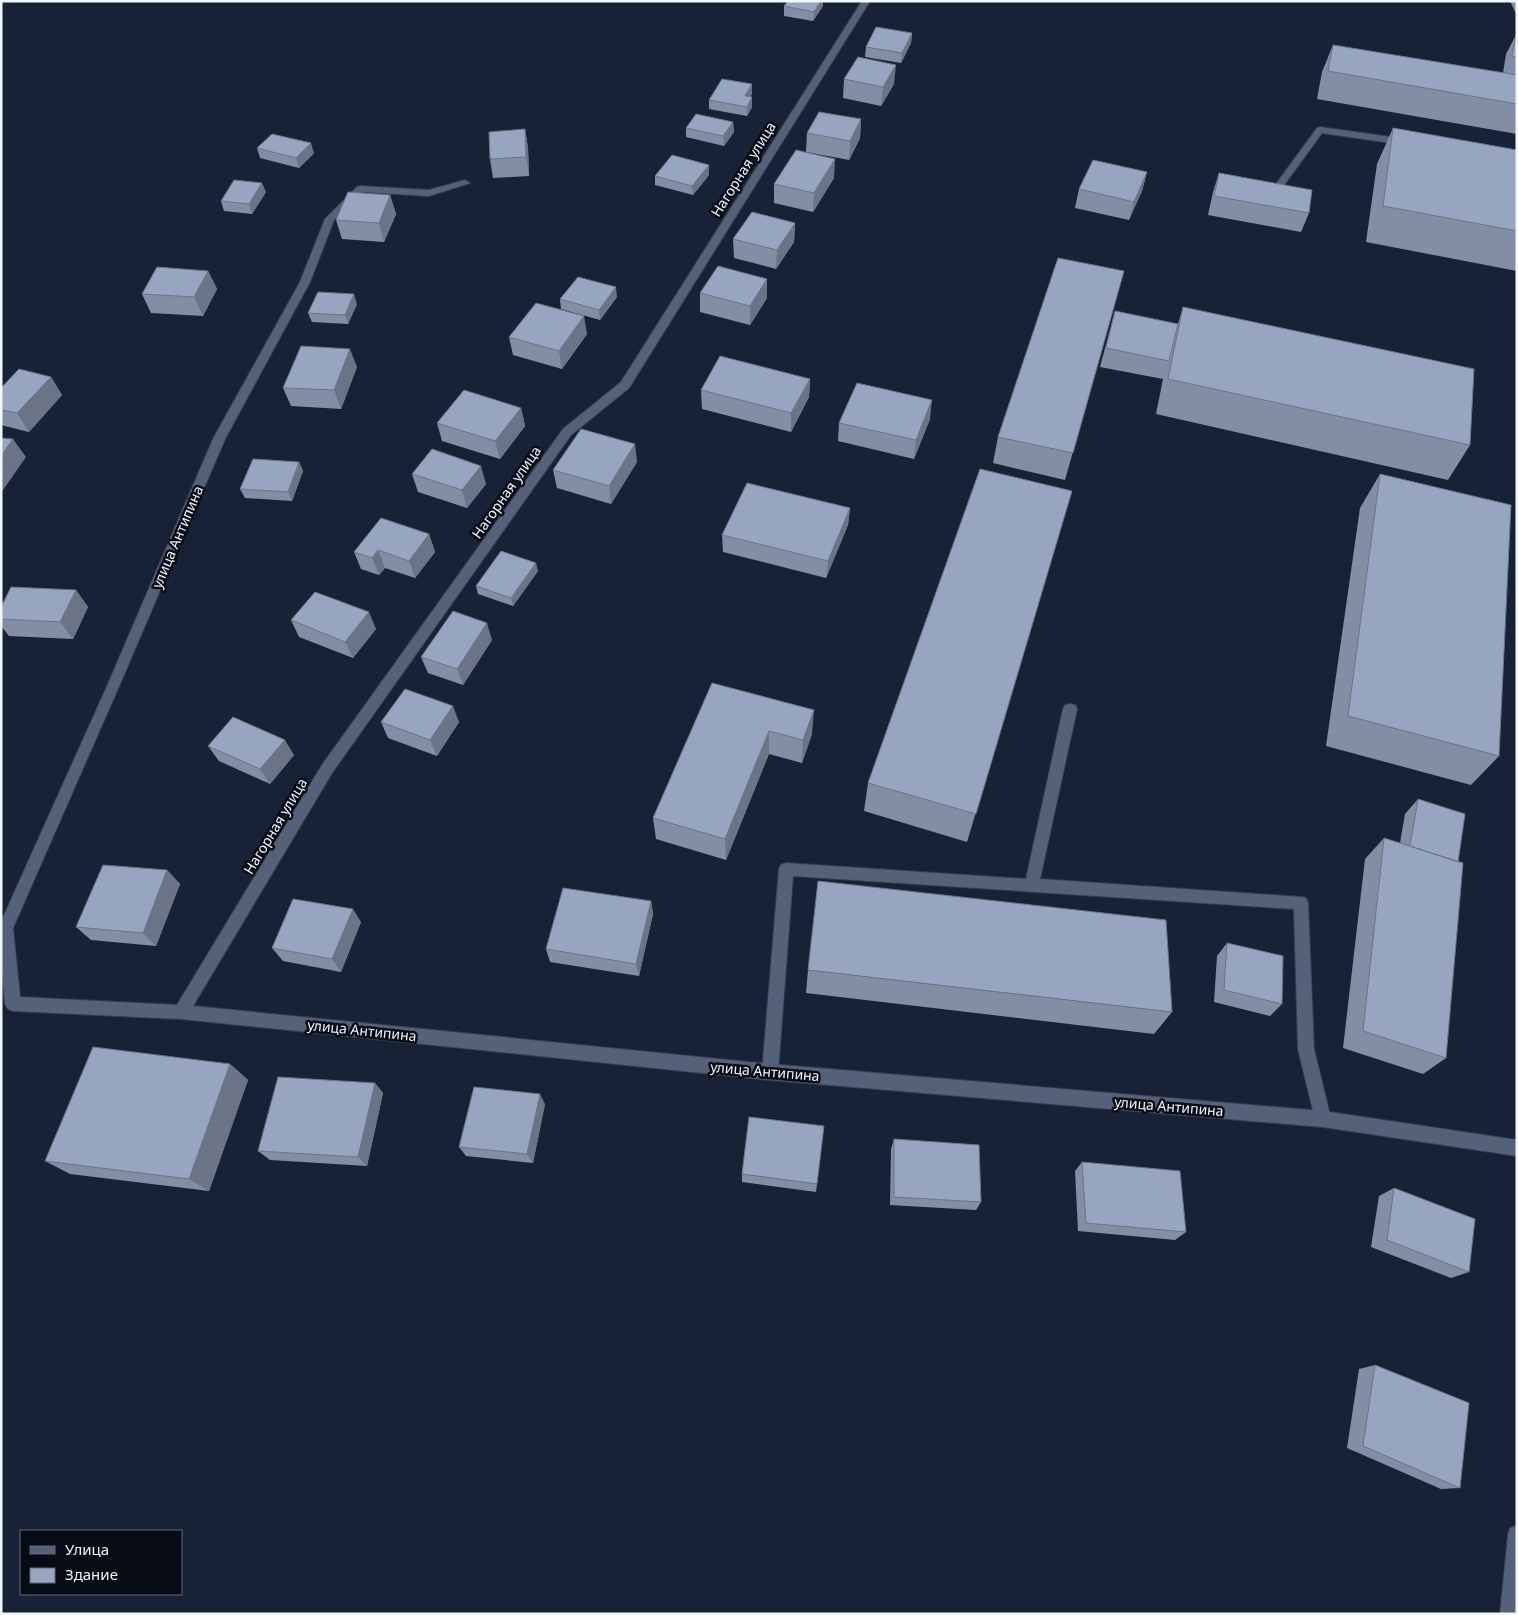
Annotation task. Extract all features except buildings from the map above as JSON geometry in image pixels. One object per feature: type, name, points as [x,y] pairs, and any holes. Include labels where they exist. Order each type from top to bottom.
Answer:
[{"type":"street","name":"Нагорная улица","points":[[181,1012],[332,761],[567,432],[625,386],[866,1]]},
{"type":"street","points":[[1279,186],[1320,130],[1418,144]]},
{"type":"street","name":"улица Антипина","points":[[465,183],[428,193],[360,189],[330,219],[305,282],[219,439],[114,684],[6,928],[7,1003],[181,1012],[770,1072],[1323,1119],[1517,1148]]},
{"type":"street","points":[[1032,885],[1070,709]]},
{"type":"street","points":[[770,1072],[786,869],[1301,903],[1306,1048],[1323,1119]]},
{"type":"street","points":[[1510,1614],[1517,1535]]}]
